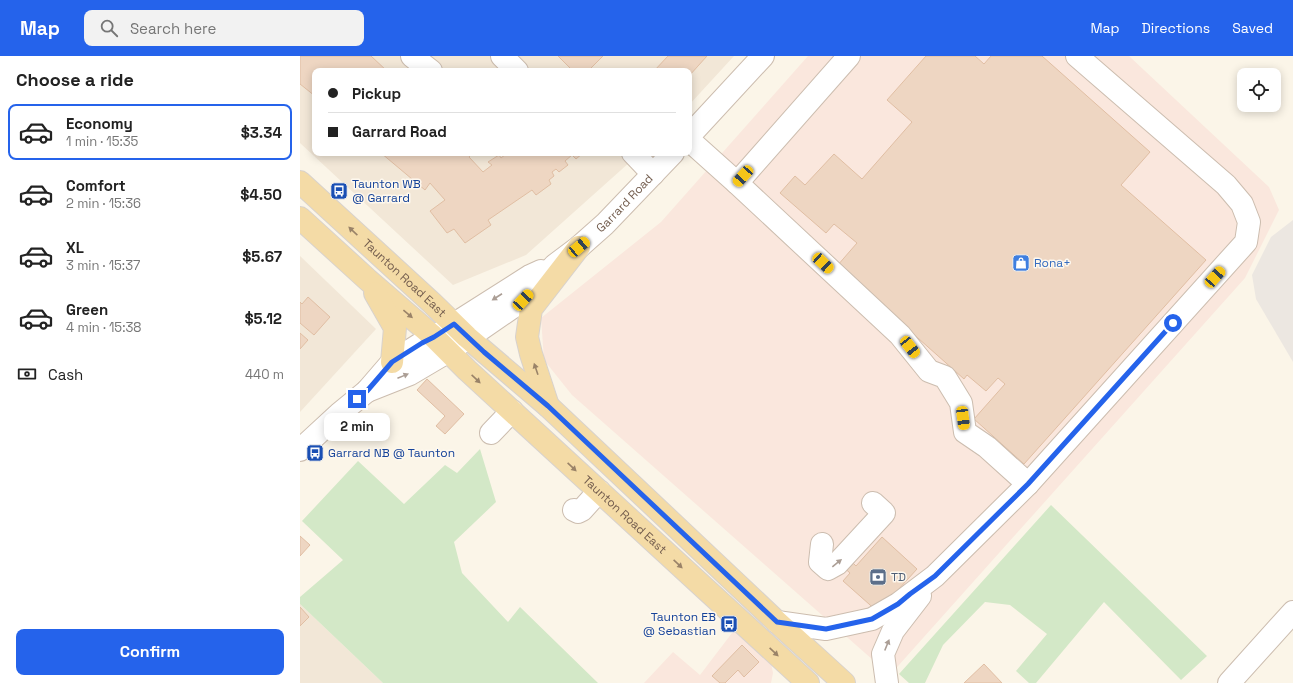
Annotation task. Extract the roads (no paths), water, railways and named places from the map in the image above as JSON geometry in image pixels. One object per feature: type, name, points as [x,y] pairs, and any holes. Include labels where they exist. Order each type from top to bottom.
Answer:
[{"type":"main road","name":"Taunton Road East","points":[[300,182],[461,330],[548,406],[777,622],[844,683]]},
{"type":"main road","name":"Taunton Road East","points":[[300,218],[441,344],[801,681]]},
{"type":"main road","points":[[548,406],[530,354],[527,337],[531,308],[579,247]]},
{"type":"main road","points":[[368,280],[395,328],[392,362]]},
{"type":"street","points":[[412,56],[427,68]]},
{"type":"street","points":[[502,56],[514,68]]},
{"type":"street","points":[[692,133],[763,56]]},
{"type":"street","points":[[737,183],[849,56]]},
{"type":"street","points":[[777,622],[826,629],[872,619],[898,604],[935,576],[1028,484],[1246,242],[1249,222],[1242,204],[1226,186],[1077,56]]},
{"type":"street","points":[[692,143],[900,335],[929,371],[945,377],[961,403],[965,432],[987,447],[1028,484]]},
{"type":"street","points":[[636,156],[654,174]]},
{"type":"street","name":"Garrard Road","points":[[367,391],[410,374],[441,344],[530,276],[555,265],[579,247],[605,224],[670,156]]},
{"type":"street","name":"Garrard Road","points":[[300,450],[339,414],[367,391],[392,362],[422,343],[441,344]]},
{"type":"street","points":[[492,433],[512,411]]},
{"type":"street","points":[[574,510],[578,512],[582,510],[599,491]]},
{"type":"street","points":[[822,544],[820,562],[828,569],[837,564],[884,513],[873,503]]},
{"type":"street","points":[[887,683],[883,654],[893,631],[935,576]]},
{"type":"street","points":[[1229,683],[1293,612]]},
{"type":"street","points":[[801,681],[818,659]]},
{"type":"place","name":"Taunton WB @ Garrard","points":[[339,191]]},
{"type":"place","name":"Rona+","points":[[1021,263]]},
{"type":"place","name":"Garrard NB @ Taunton","points":[[315,453]]},
{"type":"place","name":"TD","points":[[878,577]]},
{"type":"place","name":"Taunton EB @ Sebastian","points":[[729,624]]}]
